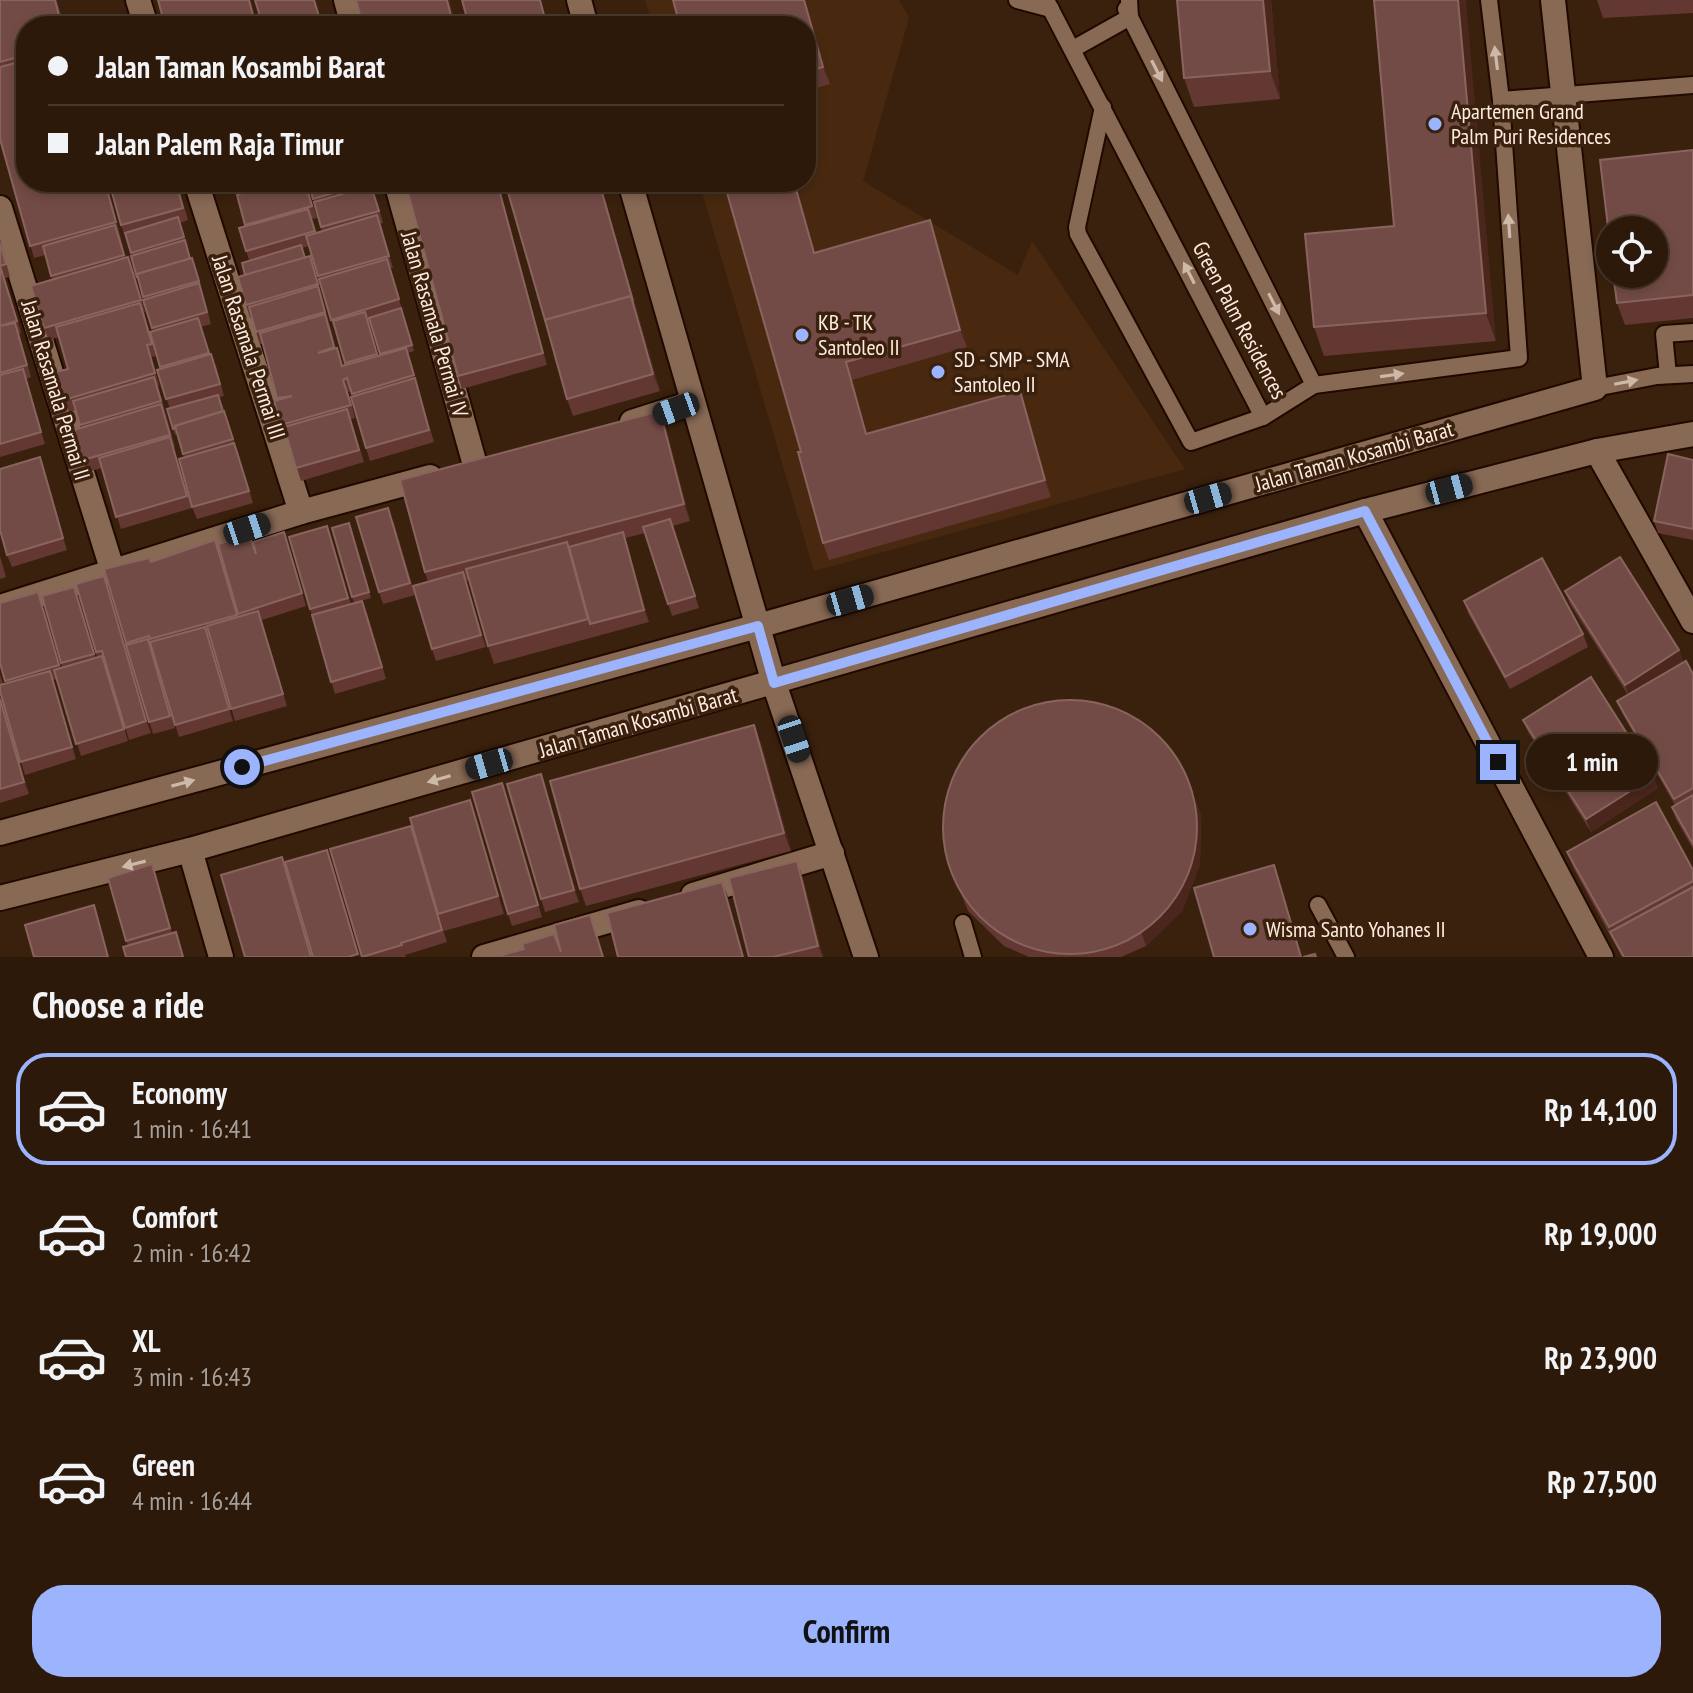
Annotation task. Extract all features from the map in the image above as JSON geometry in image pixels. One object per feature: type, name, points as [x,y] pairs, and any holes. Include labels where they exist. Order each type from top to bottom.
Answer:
[{"type":"street","points":[[1553,0],[1595,388]]},
{"type":"street","name":"Jalan Rasamala Permai III","points":[[199,192],[301,512]]},
{"type":"street","name":"Jalan Rasamala Permai IV","points":[[301,512],[482,463],[399,192]]},
{"type":"street","points":[[633,192],[760,630],[768,682],[832,853],[866,957]]},
{"type":"street","name":"Jalan Rasamala Permai II","points":[[0,208],[113,572]]},
{"type":"street","name":"Jalan Taman Kosambi Barat","points":[[0,833],[760,630],[1595,388]]},
{"type":"street","points":[[613,427],[692,403]]},
{"type":"street","name":"Jalan Taman Kosambi Barat","points":[[0,898],[190,850],[1365,511],[1597,451],[1693,434]]},
{"type":"street","points":[[1597,451],[1693,621]]},
{"type":"street","points":[[1365,511],[1601,957]]},
{"type":"street","points":[[0,607],[301,512]]},
{"type":"street","points":[[190,850],[221,957]]},
{"type":"street","points":[[484,957],[832,853]]},
{"type":"lane","points":[[1017,0],[1049,5]]},
{"type":"lane","name":"Green Palm Residences","points":[[1049,5],[1263,417],[1314,385],[1130,8],[1121,0]]},
{"type":"lane","points":[[1314,385],[1519,358],[1501,100],[1489,0]]},
{"type":"lane","points":[[1073,49],[1130,8]]},
{"type":"lane","points":[[1501,100],[1693,85]]},
{"type":"lane","points":[[1103,107],[1077,227],[1082,242],[1191,442],[1263,417]]},
{"type":"lane","points":[[1668,375],[1664,334],[1693,332]]},
{"type":"lane","name":"Jalan Taman Kosambi Barat","points":[[1595,388],[1668,375],[1693,374]]},
{"type":"lane","points":[[1318,905],[1346,957]]},
{"type":"lane","points":[[963,923],[973,957]]},
{"type":"shaded area","name":"SD - SMP - SMA Santoleo II","points":[[645,0],[899,0],[909,18],[863,181],[1018,275],[1032,241],[1185,469],[814,571],[702,192],[816,192],[816,16],[650,16]]},
{"type":"building","points":[[0,0],[55,0],[59,16],[16,16],[16,58],[0,62]]},
{"type":"building","points":[[158,0],[249,0],[253,16],[162,16]]},
{"type":"building","points":[[255,0],[314,0],[319,16],[260,16]]},
{"type":"building","points":[[356,0],[447,0],[451,16],[360,16]]},
{"type":"building","points":[[462,0],[540,0],[544,16],[466,16]]},
{"type":"building","points":[[673,0],[804,0],[809,16],[677,16]]},
{"type":"building","points":[[1177,0],[1263,0],[1270,71],[1184,78]]},
{"type":"building","name":"Apartemen Grand Palm Puri Residences","points":[[1374,0],[1458,0],[1486,313],[1314,327],[1305,234],[1394,226]]},
{"type":"building","points":[[816,42],[823,67],[816,69]]},
{"type":"building","points":[[16,63],[16,192],[108,192],[116,222],[30,246],[0,139],[0,67]]},
{"type":"building","points":[[1693,150],[1693,295],[1617,303],[1615,288],[1668,288],[1668,216],[1607,216],[1600,160]]},
{"type":"building","points":[[112,192],[179,192],[183,208],[121,225]]},
{"type":"building","points":[[308,192],[312,206],[245,225],[237,195]]},
{"type":"building","points":[[311,192],[337,192],[313,199]]},
{"type":"building","points":[[350,192],[373,192],[379,211],[321,227],[314,202]]},
{"type":"building","points":[[408,192],[500,192],[543,353],[458,376]]},
{"type":"building","points":[[508,192],[602,192],[633,301],[631,296],[545,320]]},
{"type":"building","points":[[727,192],[797,192],[814,253],[930,220],[960,330],[846,362],[866,434],[1020,391],[1045,480],[823,543],[798,452],[801,452]]},
{"type":"building","points":[[308,209],[315,231],[246,251],[239,228]]},
{"type":"building","points":[[377,215],[389,256],[318,276],[306,236]]},
{"type":"building","points":[[178,217],[184,237],[131,253],[125,233]]},
{"type":"building","points":[[115,225],[124,255],[51,276],[43,246]]},
{"type":"building","points":[[185,240],[190,259],[137,274],[137,278],[131,256]]},
{"type":"building","points":[[0,243],[6,264],[0,266]]},
{"type":"building","points":[[301,245],[305,258],[245,275],[242,263]]},
{"type":"building","points":[[310,256],[318,284],[246,305],[238,277]]},
{"type":"building","points":[[128,257],[141,300],[44,328],[31,286]]},
{"type":"building","points":[[192,258],[199,281],[143,297],[137,274]]},
{"type":"building","points":[[387,259],[399,299],[331,320],[319,279]]},
{"type":"building","points":[[0,266],[17,321],[0,326]]},
{"type":"building","points":[[199,283],[207,312],[152,328],[143,300]]},
{"type":"building","points":[[318,286],[325,312],[256,332],[249,307]]},
{"type":"building","points":[[631,296],[653,374],[567,399],[545,320]]},
{"type":"building","points":[[140,303],[152,344],[147,345],[155,373],[64,400],[56,372],[68,369],[56,327]]},
{"type":"building","points":[[401,308],[412,345],[380,354],[369,318]]},
{"type":"building","points":[[365,312],[377,354],[345,363],[333,321]]},
{"type":"building","points":[[325,314],[334,347],[318,353],[337,348],[342,366],[406,348],[414,375],[352,394],[347,378],[343,380],[351,405],[281,425],[274,401],[292,396],[277,398],[260,333]]},
{"type":"building","points":[[198,318],[209,353],[160,367],[150,332]]},
{"type":"building","points":[[15,323],[27,365],[0,373],[0,326]]},
{"type":"building","points":[[211,354],[220,384],[166,399],[157,370]]},
{"type":"building","points":[[23,369],[41,432],[0,444],[0,375]]},
{"type":"building","points":[[154,377],[161,401],[80,425],[73,401]]},
{"type":"building","points":[[415,378],[429,430],[366,448],[351,397]]},
{"type":"building","points":[[218,395],[223,411],[173,429],[167,409]]},
{"type":"building","points":[[161,404],[170,435],[83,460],[74,430]]},
{"type":"building","points":[[347,409],[359,450],[296,468],[284,427]]},
{"type":"building","points":[[224,411],[233,439],[183,454],[175,426]]},
{"type":"building","points":[[660,411],[684,504],[425,572],[400,480]]},
{"type":"building","points":[[170,437],[187,496],[116,517],[99,458]]},
{"type":"building","points":[[234,443],[249,491],[192,507],[179,459]]},
{"type":"building","points":[[1668,454],[1693,460],[1693,529],[1654,521]]},
{"type":"building","points":[[40,457],[63,538],[7,555],[0,530],[0,469]]},
{"type":"building","points":[[388,508],[410,583],[379,592],[356,517]]},
{"type":"building","points":[[670,519],[695,596],[668,604],[643,527]]},
{"type":"building","points":[[349,523],[369,592],[352,597],[332,528]]},
{"type":"building","points":[[327,526],[348,598],[310,609],[289,537]]},
{"type":"building","points":[[284,532],[302,593],[238,614],[218,544],[249,535],[256,554],[253,542]]},
{"type":"building","points":[[623,532],[644,610],[590,624],[569,547]]},
{"type":"building","points":[[215,540],[237,615],[126,643],[104,569],[149,558],[151,562]]},
{"type":"building","points":[[567,542],[588,619],[488,646],[466,569]]},
{"type":"building","points":[[1620,557],[1679,650],[1625,685],[1565,591]]},
{"type":"building","points":[[1542,558],[1583,634],[1505,677],[1464,601]]},
{"type":"building","points":[[463,572],[481,635],[432,649],[413,586]]},
{"type":"building","points":[[104,576],[146,721],[125,728],[102,651],[96,652],[76,584]]},
{"type":"building","points":[[74,587],[94,654],[61,663],[42,596]]},
{"type":"building","points":[[38,592],[59,665],[5,681],[0,663],[0,603]]},
{"type":"building","points":[[362,601],[382,667],[331,682],[312,615]]},
{"type":"building","points":[[258,611],[283,694],[231,709],[207,626]]},
{"type":"building","points":[[205,627],[229,709],[175,725],[150,642]]},
{"type":"building","points":[[148,639],[170,716],[149,722],[126,645]]},
{"type":"building","points":[[102,656],[124,729],[76,744],[54,670]]},
{"type":"building","points":[[1686,661],[1693,674],[1693,788],[1674,799],[1617,701]]},
{"type":"building","points":[[50,671],[72,747],[20,762],[0,685]]},
{"type":"building","points":[[1591,677],[1654,776],[1586,819],[1523,720]]},
{"type":"building","points":[[0,699],[24,782],[0,789]]},
{"type":"building","points":[[1070,700],[1107,705],[1141,721],[1160,737],[1176,756],[1192,790],[1197,827],[1192,864],[1176,898],[1160,917],[1141,933],[1107,949],[1070,954],[1033,949],[999,933],[980,917],[964,898],[948,864],[943,827],[948,790],[964,756],[980,737],[999,721],[1033,705]]},
{"type":"building","points":[[754,725],[784,833],[580,889],[550,781]]},
{"type":"building","points":[[541,774],[574,890],[541,899],[507,784]]},
{"type":"building","points":[[502,783],[538,905],[508,914],[472,792]]},
{"type":"building","points":[[1693,795],[1693,844],[1672,807]]},
{"type":"building","points":[[470,800],[498,896],[438,914],[410,818]]},
{"type":"building","points":[[1656,802],[1693,870],[1693,881],[1609,927],[1567,852]]},
{"type":"building","points":[[411,826],[442,930],[362,957],[330,849]]},
{"type":"building","points":[[327,850],[358,954],[348,957],[313,957],[285,862]]},
{"type":"building","points":[[282,857],[311,957],[245,957],[221,875]]},
{"type":"building","points":[[797,861],[818,946],[773,957],[749,957],[729,878]]},
{"type":"building","points":[[152,864],[170,928],[126,941],[108,878]]},
{"type":"building","name":"Wisma Santo Yohanes II","points":[[1274,865],[1301,957],[1214,957],[1194,888]]},
{"type":"building","points":[[722,882],[743,957],[618,957],[607,913]]},
{"type":"building","points":[[1693,887],[1693,957],[1624,957],[1610,932]]},
{"type":"building","points":[[94,905],[108,957],[34,957],[25,925]]},
{"type":"building","points":[[590,915],[603,957],[496,957],[524,949],[522,944],[554,934],[561,952],[554,925]]},
{"type":"building","points":[[176,932],[183,957],[126,957],[123,947]]},
{"type":"place","name":"Apartemen Grand Palm Puri Residences","points":[[1435,124]]},
{"type":"place","name":"KB - TK Santoleo II","points":[[802,335]]},
{"type":"place","name":"SD - SMP - SMA Santoleo II","points":[[938,372]]},
{"type":"place","name":"Wisma Santo Yohanes II","points":[[1250,929]]},
{"type":"route","points":[[242,767],[758,626],[774,683],[1365,511],[1498,762]]}]
